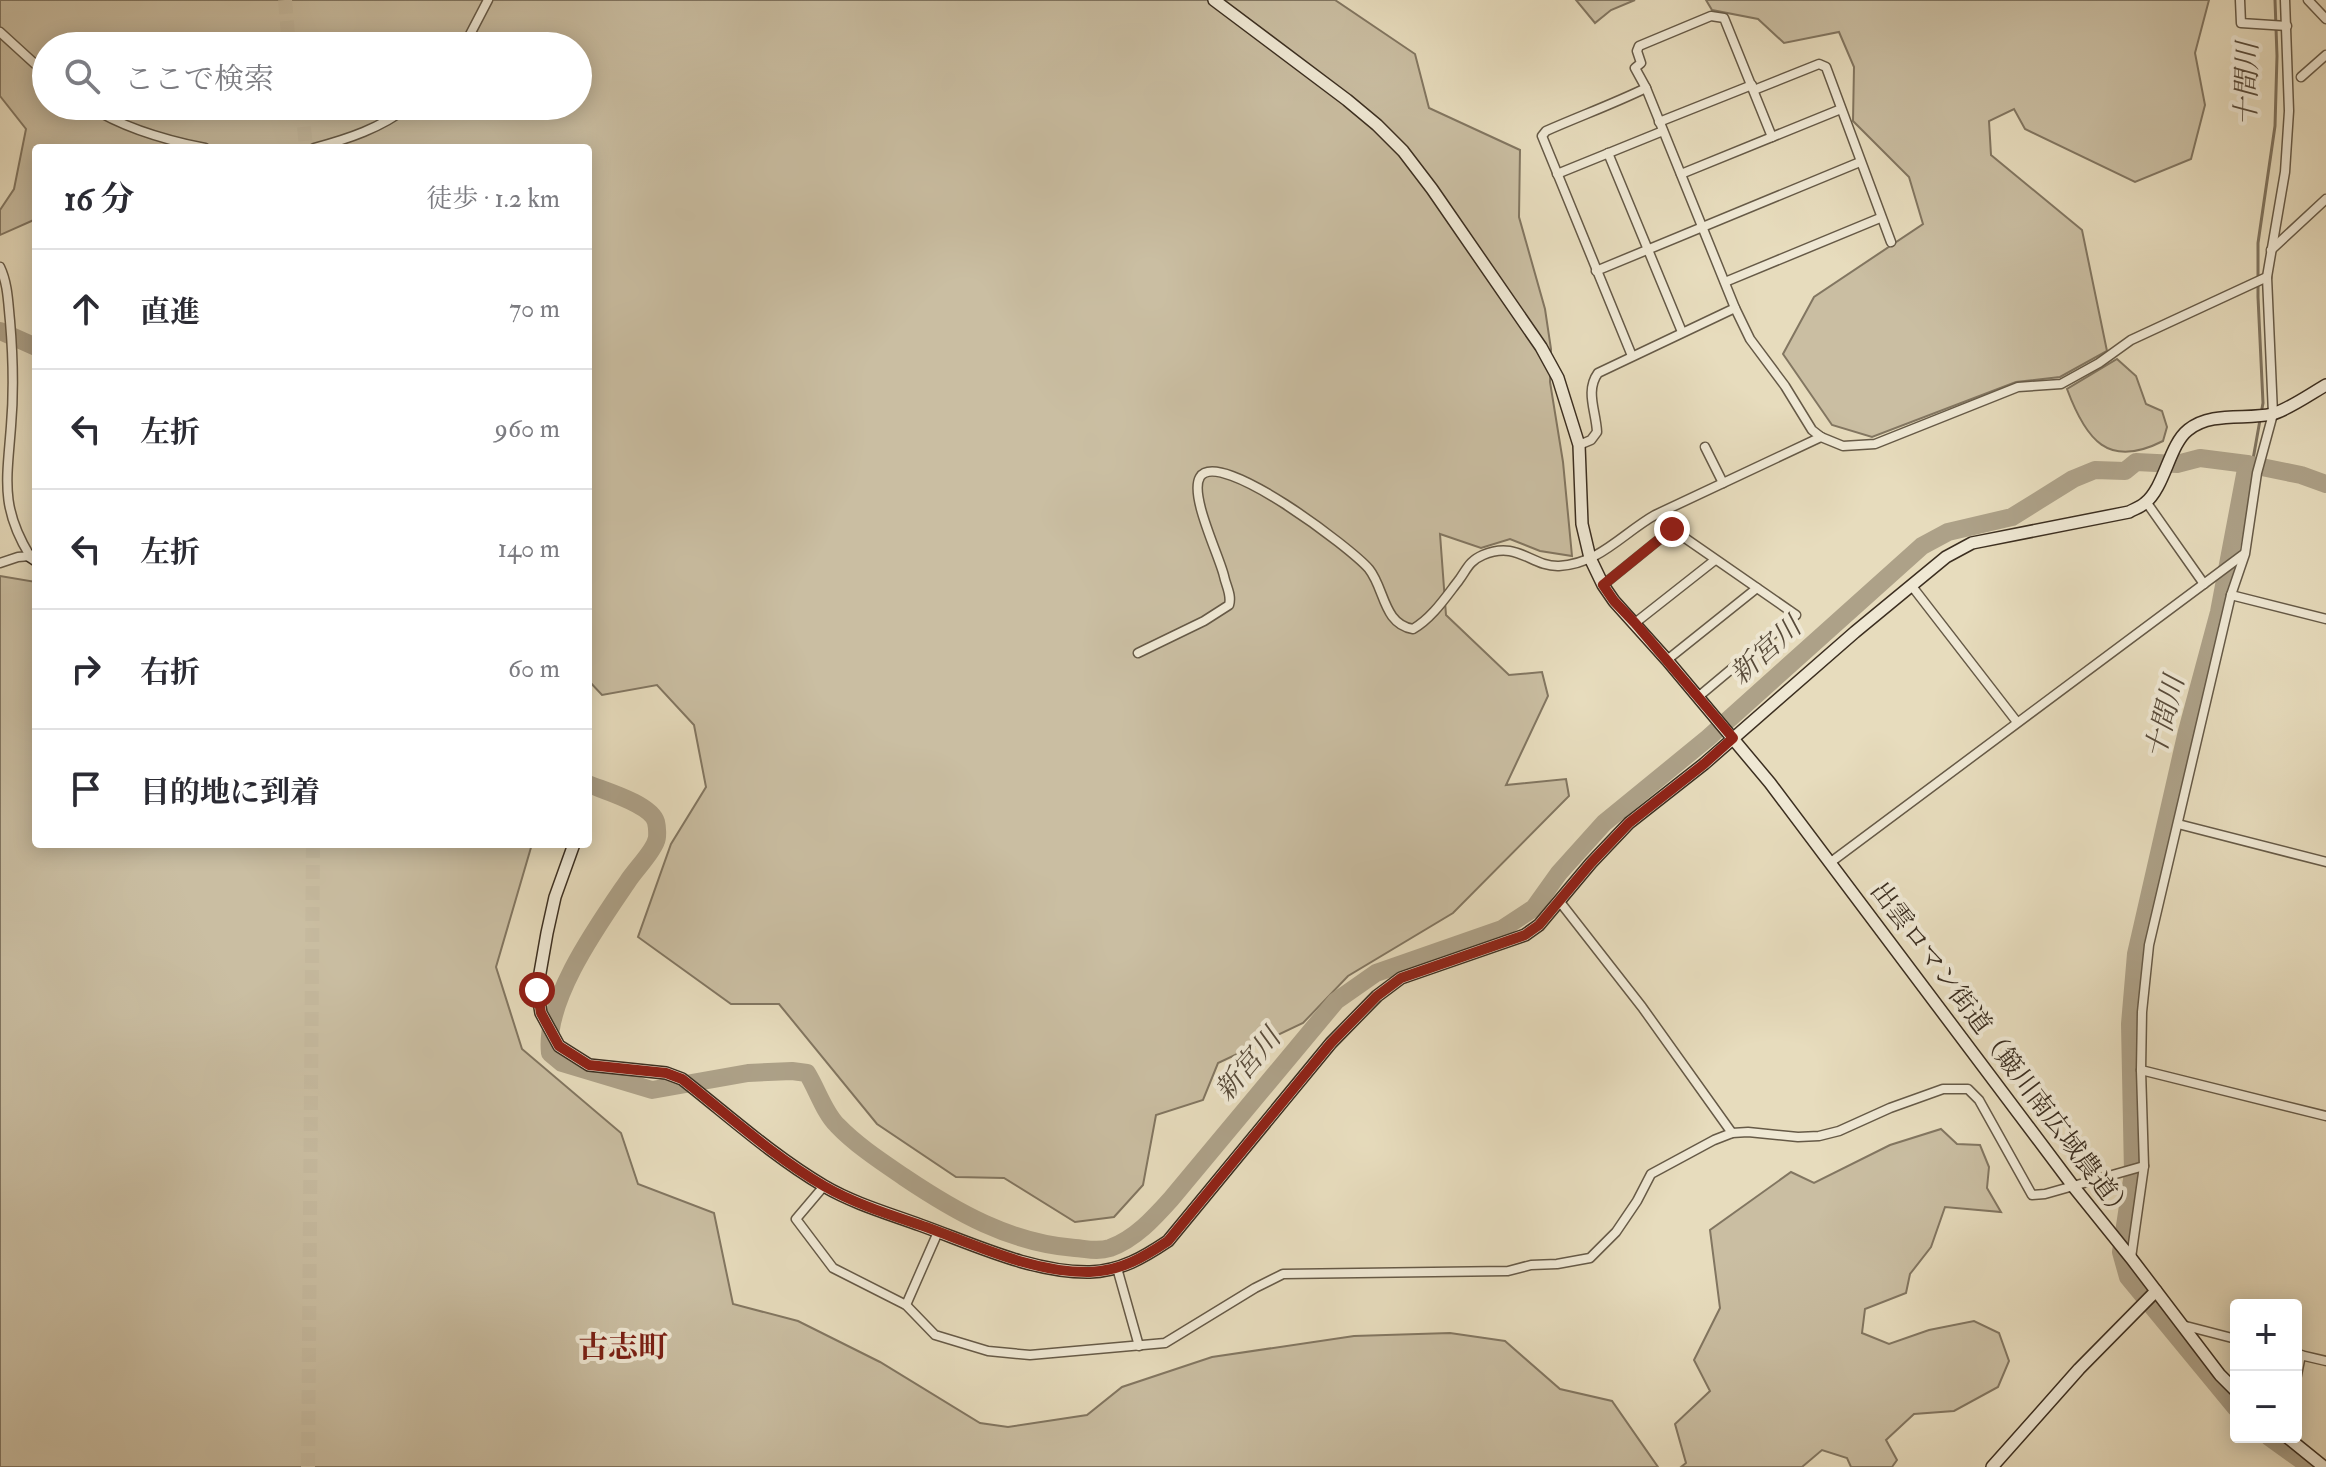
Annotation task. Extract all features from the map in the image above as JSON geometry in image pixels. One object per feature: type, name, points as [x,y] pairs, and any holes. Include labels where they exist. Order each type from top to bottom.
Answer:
[{"type":"street","points":[[471,32],[488,0]]},
{"type":"street","points":[[1214,0],[1347,100],[1403,151],[1432,189],[1541,347],[1558,378],[1579,445],[1582,524],[1590,558],[1603,585],[1698,697],[1796,615],[1672,529],[1603,585]]},
{"type":"street","points":[[2240,0],[2241,23],[2287,26]]},
{"type":"street","points":[[2131,1258],[2144,1166],[2142,1012],[2149,945],[2231,595],[2245,554],[2257,473],[2273,414],[2267,277],[2285,172],[2289,111],[2285,0]]},
{"type":"street","points":[[2308,0],[2326,19]]},
{"type":"street","points":[[1772,137],[1724,18],[1711,16],[1639,46],[1637,51],[1641,63],[1635,68],[1750,339],[1785,386],[1812,430],[1843,446],[1875,444],[2018,387],[2061,384],[2099,363],[2131,340],[2267,277]]},
{"type":"street","points":[[0,32],[32,61]]},
{"type":"street","points":[[2301,77],[2326,55]]},
{"type":"street","points":[[1557,174],[1753,88],[1819,64],[1826,67],[1891,242]]},
{"type":"street","points":[[1632,356],[1542,136],[1546,131],[1604,109],[1646,88]]},
{"type":"street","points":[[1681,174],[1841,109]]},
{"type":"street","points":[[116,120],[185,144]]},
{"type":"street","points":[[329,144],[370,130],[386,120]]},
{"type":"street","points":[[1608,153],[1682,332]]},
{"type":"street","points":[[1596,271],[1860,162]]},
{"type":"street","points":[[2270,251],[2326,199]]},
{"type":"street","points":[[1725,282],[1880,218]]},
{"type":"street","points":[[0,267],[6,280],[14,361],[4,482],[6,506],[22,545],[32,557]]},
{"type":"street","points":[[1579,445],[1591,440],[1597,432],[1590,392],[1598,373],[1735,308]]},
{"type":"street","points":[[573,848],[555,897],[537,990],[541,1013],[559,1046],[589,1065],[666,1073],[682,1079],[778,1155],[824,1186],[858,1202],[1033,1265],[1092,1272],[1117,1268],[1142,1259],[1168,1241],[1331,1043],[1377,996],[1401,978],[1525,935],[1539,925],[1629,823],[1704,764],[1730,734],[1946,557],[1972,543],[2129,512],[2147,503],[2176,447],[2189,429],[2204,422],[2273,414],[2326,385]]},
{"type":"street","points":[[1138,653],[1204,621],[1229,605],[1231,599],[1223,567],[1201,511],[1198,489],[1200,478],[1206,472],[1229,475],[1271,495],[1350,552],[1371,572],[1388,611],[1397,623],[1413,629],[1426,621],[1461,577],[1468,563],[1482,555],[1497,550],[1514,551],[1555,566],[1573,564],[1605,551],[1645,521],[1821,437]]},
{"type":"street","points":[[1705,447],[1723,483]]},
{"type":"street","points":[[2147,503],[2204,584]]},
{"type":"street","points":[[1831,862],[2245,554]]},
{"type":"street","points":[[0,563],[18,557],[32,558]]},
{"type":"street","points":[[1635,623],[1715,560]]},
{"type":"street","points":[[1911,585],[2017,722]]},
{"type":"street","points":[[1667,660],[1757,588]]},
{"type":"street","points":[[2231,595],[2326,619]]},
{"type":"street","name":"出雲ロマン街道（簸川南広域農道）","points":[[1698,697],[1831,862],[2073,1186],[2230,1385]]},
{"type":"street","points":[[2178,824],[2326,862]]},
{"type":"street","points":[[1560,902],[1642,1007],[1732,1133]]},
{"type":"street","points":[[2141,1070],[2326,1116]]},
{"type":"street","points":[[824,1186],[796,1219],[833,1268],[906,1305],[935,1335],[988,1351],[1030,1355],[1165,1343],[1283,1274],[1508,1271],[1590,1258],[1616,1232],[1651,1174],[1714,1140],[1732,1133],[1748,1132],[1819,1136],[1839,1131],[1943,1089],[1968,1089],[1979,1100],[2032,1195],[2144,1166]]},
{"type":"street","points":[[906,1305],[938,1232]]},
{"type":"street","points":[[1117,1268],[1139,1346]]},
{"type":"street","points":[[1992,1467],[2079,1369],[2156,1291]]},
{"type":"street","points":[[2181,1325],[2230,1337]]},
{"type":"street","points":[[2302,1355],[2326,1361]]},
{"type":"street","points":[[2294,1443],[2324,1467]]},
{"type":"shaded area","points":[[0,0],[1335,0],[1415,54],[1429,108],[1520,150],[1519,217],[1545,309],[1551,349],[1550,382],[1563,462],[1572,556],[1540,551],[1510,539],[1481,548],[1440,534],[1446,615],[1509,675],[1542,672],[1548,696],[1506,785],[1566,779],[1569,796],[1453,913],[1348,976],[1303,1023],[1218,1063],[1203,1100],[1156,1115],[1143,1185],[1114,1217],[1075,1222],[1004,1178],[956,1177],[877,1124],[779,1004],[731,1004],[638,937],[671,844],[706,787],[694,725],[657,685],[602,695],[592,684],[592,144],[32,144],[32,221],[0,235],[0,210],[14,189],[26,129],[0,96]]},
{"type":"shaded area","points":[[1576,0],[1635,0],[1611,10],[1595,23]]},
{"type":"shaded area","points":[[1706,0],[2209,0],[2195,53],[2205,105],[2191,159],[2135,182],[2025,129],[2014,109],[1989,121],[1991,155],[2082,230],[2107,351],[2060,377],[2016,382],[1872,437],[1832,425],[1783,354],[1814,297],[1923,224],[1909,177],[1853,121],[1854,67],[1839,32],[1784,43],[1758,19],[1712,10]]},
{"type":"shaded area","points":[[2117,359],[2136,376],[2146,404],[2162,411],[2167,427],[2163,441],[2144,449],[2127,452],[2113,450],[2102,445],[2082,423],[2067,389]]},
{"type":"shaded area","points":[[0,576],[32,581],[32,848],[531,848],[496,967],[522,1049],[621,1133],[638,1184],[714,1213],[733,1304],[798,1321],[880,1362],[980,1423],[1008,1427],[1087,1415],[1122,1387],[1212,1357],[1354,1336],[1450,1333],[1505,1341],[1560,1389],[1612,1401],[1658,1467],[0,1467]]},
{"type":"shaded area","points":[[1941,1129],[1957,1144],[1980,1145],[1989,1167],[1987,1188],[2001,1212],[1945,1207],[1931,1247],[1910,1274],[1906,1293],[1865,1309],[1862,1333],[1889,1344],[1929,1330],[1974,1321],[1999,1333],[2009,1361],[1998,1387],[1954,1411],[1914,1414],[1886,1440],[1897,1460],[1892,1467],[1851,1467],[1847,1458],[1822,1450],[1802,1467],[1681,1467],[1686,1463],[1675,1424],[1710,1391],[1694,1360],[1720,1308],[1710,1230],[1791,1172],[1814,1183],[1890,1145]]},
{"type":"waterway","name":"十間川","points":[[2252,465],[2263,403],[2258,243],[2275,126],[2275,0]]},
{"type":"waterway","name":"新宮川","points":[[0,331],[32,345]]},
{"type":"waterway","name":"新宮川","points":[[592,786],[646,809],[656,822],[657,837],[589,941],[564,987],[550,1032],[550,1053],[562,1063],[652,1090],[748,1073],[807,1073],[828,1114],[844,1132],[878,1159],[964,1214],[1028,1240],[1092,1250],[1106,1249],[1136,1234],[1165,1206],[1336,1001],[1376,973],[1502,929],[1534,908],[1559,873],[1604,823],[1708,738],[1922,546],[1948,532],[2012,517],[2073,479],[2095,470],[2125,471],[2136,462],[2177,464],[2200,458],[2247,464]]},
{"type":"waterway","name":"十間川","points":[[2230,1401],[2128,1277],[2121,1252],[2133,1173],[2130,1024],[2136,954],[2187,731],[2219,612],[2247,464],[2301,475],[2326,484]]},
{"type":"waterway","name":"十間川","points":[[2277,1443],[2311,1467]]},
{"type":"tunnel","points":[[285,0],[288,32]]},
{"type":"tunnel","points":[[303,120],[306,144]]},
{"type":"tunnel","points":[[308,1467],[313,848]]},
{"type":"district","name":"古志町","points":[[623,1347]]},
{"type":"route","points":[[537,990],[541,1013],[559,1046],[589,1065],[666,1073],[682,1079],[778,1155],[824,1186],[858,1202],[1033,1265],[1092,1272],[1117,1268],[1142,1259],[1168,1241],[1331,1043],[1377,996],[1401,978],[1525,935],[1539,925],[1629,823],[1733,738],[1603,585],[1672,529]]}]
